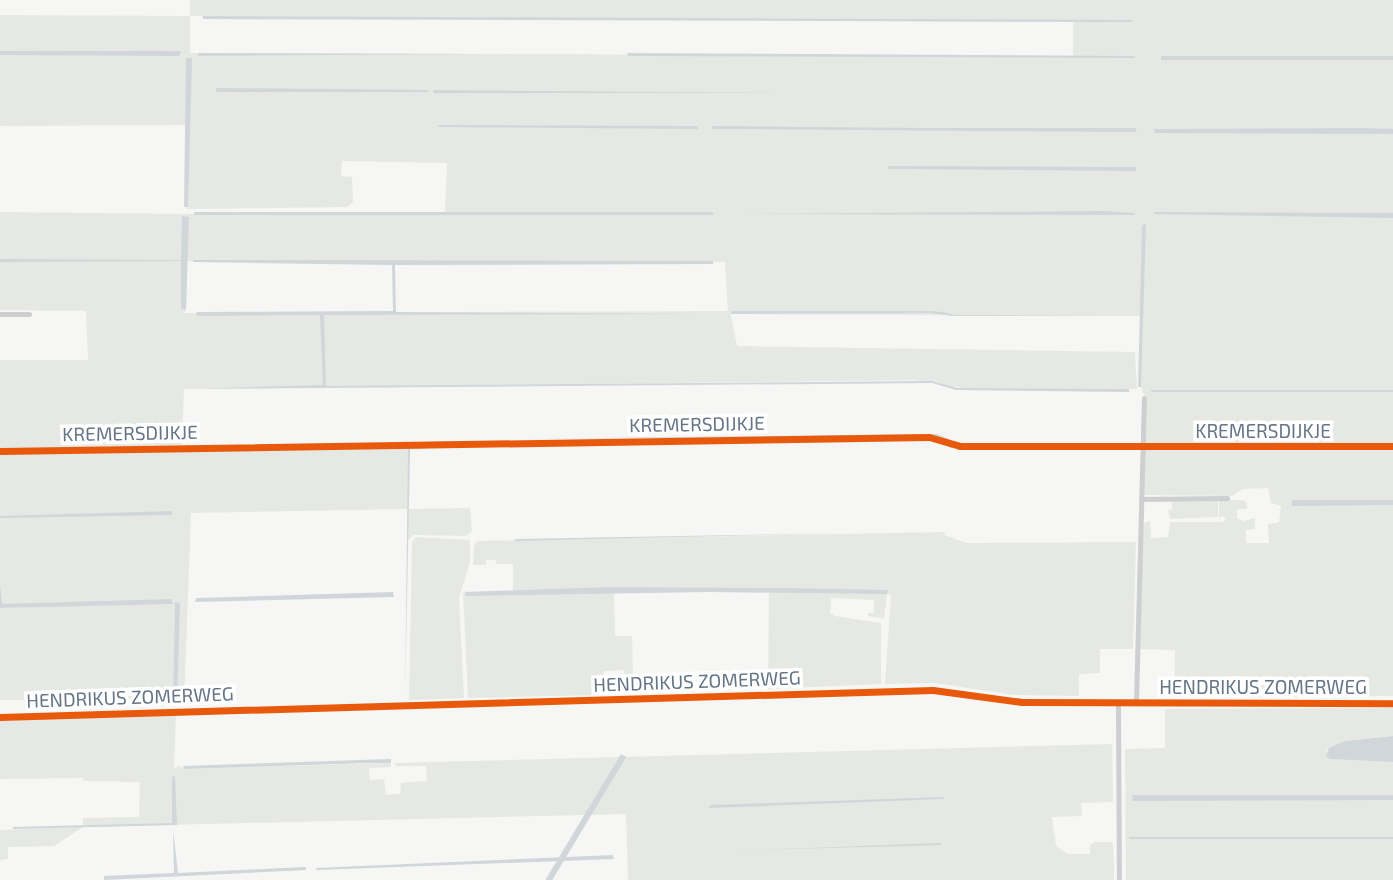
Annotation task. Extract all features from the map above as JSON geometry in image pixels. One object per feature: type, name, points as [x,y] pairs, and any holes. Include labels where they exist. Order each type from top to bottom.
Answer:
[{"type":"street","points":[[0,314],[29,314]]},
{"type":"street","name":"HENDRIKUS ZOMERWEG","points":[[1136,702],[1144,398]]},
{"type":"street","points":[[1141,499],[1227,498]]},
{"type":"street","name":"HENDRIKUS ZOMERWEG","points":[[0,717],[933,690],[1011,702],[1393,703]]},
{"type":"street","points":[[1118,703],[1119,880]]},
{"type":"shaded area","points":[[190,0],[1393,0],[1393,444],[1144,443],[1146,399],[1140,386],[1142,316],[731,314],[730,311],[737,346],[1135,352],[1137,389],[962,388],[916,380],[184,389],[182,445],[0,449],[0,360],[88,360],[86,311],[0,310],[0,212],[445,212],[447,163],[342,161],[341,176],[352,177],[353,202],[347,207],[186,209],[187,125],[0,126],[0,15],[190,16]],"holes":[[[190,16],[1073,22],[1073,56],[190,53]],[[186,261],[725,262],[728,311],[185,313]]]},
{"type":"shaded area","points":[[203,16],[1132,20],[1132,22],[203,19]]},
{"type":"shaded area","points":[[0,51],[181,51],[179,56],[0,55]]},
{"type":"shaded area","points":[[198,53],[484,54],[198,56]]},
{"type":"shaded area","points":[[627,53],[1135,56],[1135,58],[628,56]]},
{"type":"shaded area","points":[[1161,56],[1393,56],[1393,60],[1161,60]]},
{"type":"shaded area","points":[[186,58],[192,58],[188,207],[184,207]]},
{"type":"shaded area","points":[[216,88],[428,90],[428,92],[216,92]]},
{"type":"shaded area","points":[[433,90],[782,93],[434,93]]},
{"type":"shaded area","points":[[697,126],[698,129],[438,127]]},
{"type":"shaded area","points":[[712,126],[1137,128],[1135,132],[712,129]]},
{"type":"shaded area","points":[[1154,129],[1393,129],[1393,134],[1155,133]]},
{"type":"shaded area","points":[[888,166],[1136,167],[1136,171],[889,169]]},
{"type":"shaded area","points":[[1105,211],[1135,213],[736,214]]},
{"type":"shaded area","points":[[194,212],[713,212],[713,215],[194,215]]},
{"type":"shaded area","points":[[1393,213],[1393,218],[1154,214]]},
{"type":"shaded area","points":[[182,216],[189,217],[186,310],[181,309],[181,261],[0,262],[0,259],[181,260]]},
{"type":"shaded area","points":[[1145,224],[1141,387],[1138,387],[1142,225]]},
{"type":"shaded area","points":[[193,260],[713,261],[713,264],[395,265],[396,312],[713,314],[324,315],[326,386],[931,381],[958,388],[1129,389],[1129,392],[956,390],[932,383],[191,389],[323,385],[320,315],[196,316],[197,312],[393,311],[392,265]]},
{"type":"shaded area","points":[[731,311],[928,311],[955,315],[1127,316],[731,314]]},
{"type":"shaded area","points":[[937,434],[957,443],[1133,443],[955,444],[936,436],[518,439]]},
{"type":"shaded area","points":[[936,439],[953,448],[1133,450],[951,448],[937,440],[514,447]]},
{"type":"shaded area","points":[[510,445],[410,449],[405,700],[408,449],[300,448]]},
{"type":"shaded area","points":[[410,447],[409,509],[470,508],[472,531],[467,536],[414,535],[407,541],[408,509],[191,513],[184,705],[24,710],[24,700],[0,700],[0,608],[173,603],[0,604],[0,453]]},
{"type":"shaded area","points":[[1144,449],[1393,450],[1393,696],[1175,697],[1175,650],[1140,649],[1142,524],[1150,521],[1151,538],[1168,537],[1170,522],[1223,522],[1226,519],[1223,516],[1219,518],[1219,500],[1242,500],[1246,501],[1247,509],[1237,509],[1237,518],[1244,521],[1255,518],[1255,529],[1246,530],[1246,543],[1269,543],[1268,524],[1279,522],[1281,506],[1271,503],[1268,488],[1243,489],[1232,496],[1143,495]]},
{"type":"shaded area","points":[[1172,499],[1218,500],[1218,517],[1170,519],[1168,510],[1172,509]]},
{"type":"shaded area","points":[[1292,500],[1393,500],[1393,505],[1292,506]]},
{"type":"shaded area","points":[[172,511],[172,515],[0,518],[0,516]]},
{"type":"shaded area","points":[[945,532],[944,535],[967,543],[1136,542],[1133,649],[1100,649],[1100,673],[1079,674],[1079,696],[1013,695],[935,683],[885,684],[891,595],[887,595],[884,619],[868,616],[868,613],[874,613],[874,600],[831,598],[830,613],[835,616],[881,623],[881,684],[768,689],[769,591],[631,589],[614,593],[615,636],[632,636],[633,679],[624,680],[624,670],[604,671],[604,695],[468,698],[463,592],[513,591],[513,564],[497,564],[495,560],[486,560],[486,565],[473,565],[474,546],[477,541]]},
{"type":"shaded area","points":[[845,533],[515,541],[515,539]]},
{"type":"shaded area","points":[[416,537],[470,540],[470,563],[459,597],[464,698],[409,700],[412,542]]},
{"type":"shaded area","points":[[0,584],[2,604],[172,599],[173,604],[0,608]]},
{"type":"shaded area","points":[[610,587],[888,590],[887,594],[708,592],[465,596],[466,592]]},
{"type":"shaded area","points":[[393,592],[394,597],[195,602],[196,598]]},
{"type":"shaded area","points":[[175,602],[180,603],[177,705],[173,705]]},
{"type":"shaded area","points":[[1393,708],[1393,736],[1345,741],[1326,751],[1330,759],[1393,762],[1393,880],[1126,880],[1125,749],[1165,748],[1165,709]]},
{"type":"shaded area","points":[[176,715],[174,769],[179,766],[185,769],[391,763],[391,767],[369,768],[370,780],[384,779],[386,795],[400,794],[401,783],[427,781],[426,766],[396,766],[395,763],[1112,744],[1113,802],[1081,803],[1082,816],[1052,817],[1056,846],[1068,854],[1090,854],[1090,845],[1095,842],[1113,842],[1114,880],[628,880],[626,814],[83,827],[83,818],[139,817],[140,782],[84,781],[83,778],[0,779],[0,720]]},
{"type":"shaded area","points":[[1393,736],[1393,762],[1330,759],[1326,756],[1329,748],[1345,741]]},
{"type":"shaded area","points":[[621,754],[626,757],[552,880],[545,880]]},
{"type":"shaded area","points":[[391,759],[391,763],[184,769],[183,766]]},
{"type":"shaded area","points":[[175,776],[177,825],[13,829],[172,823],[172,777]]},
{"type":"shaded area","points":[[1132,795],[1393,795],[1393,800],[1133,801]]},
{"type":"shaded area","points":[[944,799],[709,808],[710,805]]},
{"type":"shaded area","points":[[83,827],[54,846],[8,847],[8,859],[0,860],[0,830]]},
{"type":"shaded area","points":[[173,829],[178,873],[306,867],[306,870],[104,880],[104,876],[174,873]]},
{"type":"shaded area","points":[[1129,837],[1393,839],[1129,839]]},
{"type":"shaded area","points":[[941,845],[714,851],[810,848]]},
{"type":"shaded area","points":[[613,855],[614,859],[316,868]]},
{"type":"waterway","points":[[1152,391],[1393,391]]},
{"type":"cycle path","name":"KREMERSDIJKJE","points":[[0,451],[929,437],[960,446],[1393,446]]},
{"type":"cycle path","points":[[0,717],[933,690],[1022,702],[1393,703]]}]
